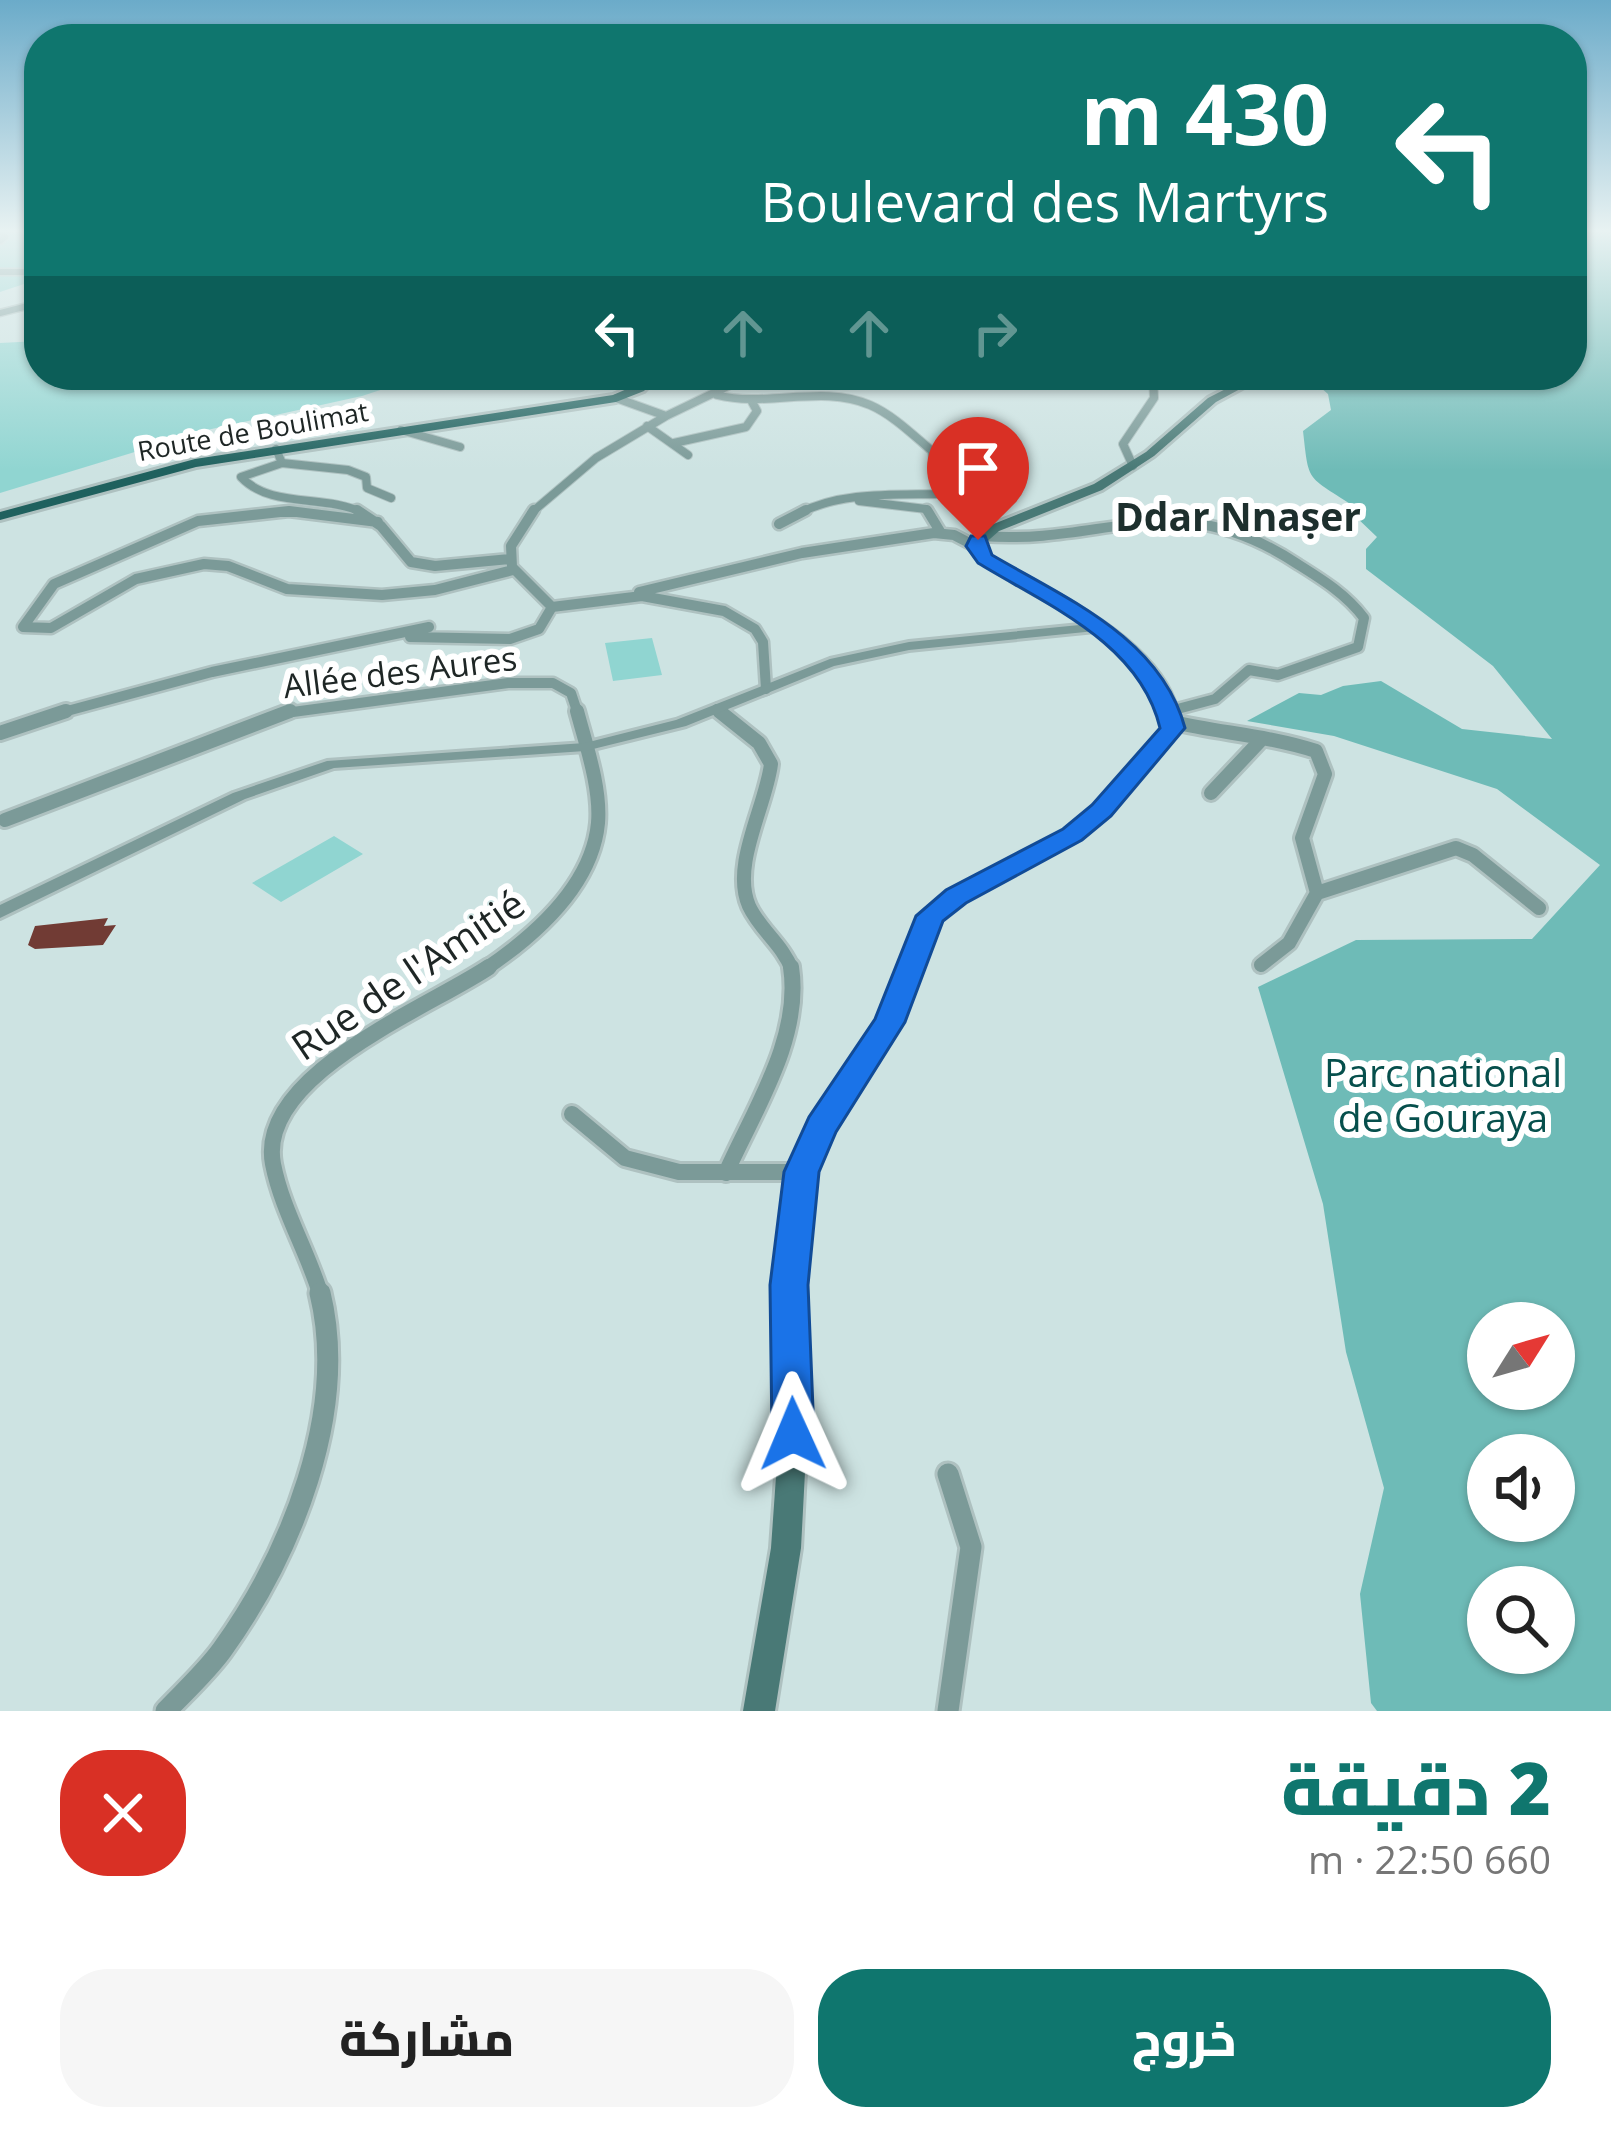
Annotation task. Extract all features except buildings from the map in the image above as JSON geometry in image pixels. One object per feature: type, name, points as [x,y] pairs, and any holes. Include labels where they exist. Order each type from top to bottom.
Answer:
[{"type":"main road","name":"Route de Boulimat","points":[[0,516],[162,470],[279,456],[400,430],[616,398],[635,390]]},
{"type":"main road","points":[[759,1711],[786,1548],[793,1434],[789,1285],[801,1172],[821,1126],[890,1022],[931,916],[956,896],[1072,835],[1152,757],[1171,717],[1148,671],[1100,628],[985,559],[979,541],[1074,500],[1132,466],[1188,424],[1211,400],[1231,390]]},
{"type":"street","points":[[512,564],[518,531],[583,466],[647,426],[725,390]]},
{"type":"street","points":[[1132,466],[1123,444],[1154,398],[1154,390]]},
{"type":"street","points":[[716,395],[862,403],[932,451],[937,494],[805,509],[779,524]]},
{"type":"street","points":[[616,398],[666,416]]},
{"type":"street","points":[[674,443],[746,427],[757,411],[751,400]]},
{"type":"street","points":[[647,426],[688,455]]},
{"type":"street","points":[[400,430],[460,447]]},
{"type":"street","points":[[391,498],[367,488],[366,477],[348,470],[279,456],[241,477],[245,484],[274,495],[340,503],[378,522],[401,542],[411,562],[512,564],[552,607]]},
{"type":"street","points":[[855,500],[926,509],[941,533]]},
{"type":"street","points":[[378,522],[289,511],[198,521],[54,584],[22,627],[50,628],[136,579],[204,564],[228,566],[287,589],[382,595],[435,590],[512,564]]},
{"type":"street","points":[[552,607],[628,596],[802,553],[941,533],[979,541],[1026,541],[1141,520],[1213,527],[1269,544],[1340,590],[1364,618],[1358,647],[1278,675],[1249,670],[1215,699],[1171,717]]},
{"type":"street","points":[[628,596],[661,597],[739,616],[755,627],[764,644],[766,689]]},
{"type":"street","points":[[389,636],[510,639],[539,629],[552,607]]},
{"type":"street","points":[[0,733],[195,676],[429,627]]},
{"type":"street","points":[[0,912],[163,831],[286,777],[377,759],[585,747],[629,739],[830,663],[890,650],[1100,628]]},
{"type":"street","name":"Allée des Aures","points":[[5,820],[274,715],[508,683],[553,682],[571,693],[585,747]]},
{"type":"street","points":[[717,709],[759,743],[771,764],[744,892],[754,913],[784,946],[795,976],[790,1022],[725,1173]]},
{"type":"street","points":[[1171,717],[1260,741],[1275,738],[1319,756],[1325,775],[1302,838],[1317,893],[1295,939],[1281,955],[1261,965]]},
{"type":"street","points":[[1211,793],[1260,741]]},
{"type":"street","name":"Rue de l'Amitié","points":[[166,1711],[225,1646],[290,1526],[317,1442],[329,1367],[322,1300],[277,1180],[271,1132],[293,1094],[346,1053],[499,959],[552,919],[577,879],[597,833],[597,800],[585,747]]},
{"type":"street","points":[[1299,762],[1319,756]]},
{"type":"street","points":[[1317,893],[1456,848],[1473,855],[1539,908]]},
{"type":"street","points":[[572,1114],[625,1158],[679,1172],[801,1172]]},
{"type":"street","points":[[948,1474],[971,1547],[948,1711]]},
{"type":"shaded area","points":[[24,342],[24,390],[380,390],[207,430],[0,493],[0,343]]},
{"type":"shaded area","points":[[652,638],[662,675],[613,681],[605,643]]},
{"type":"shaded area","points":[[334,836],[363,854],[281,902],[252,883]]},
{"type":"green space","name":"Parc national de Gouraya","points":[[1587,311],[1611,311],[1611,1711],[1377,1711],[1371,1703],[1360,1594],[1384,1488],[1346,1352],[1323,1204],[1258,987],[1356,940],[1532,939],[1600,865],[1497,789],[1334,736],[1247,721],[1299,693],[1321,695],[1343,686],[1381,681],[1462,729],[1552,739],[1493,666],[1366,569],[1366,549],[1377,537],[1355,516],[1352,505],[1318,482],[1309,469],[1303,431],[1331,410],[1323,390],[1587,390]]},
{"type":"district","name":"Ddar Nnaṣer","points":[[1238,517]]},
{"type":"route","points":[[793,1434],[789,1285],[801,1172],[821,1126],[890,1022],[908,980],[916,944],[931,916],[956,896],[1072,835],[1102,811],[1173,728],[1165,697],[1148,671],[1100,628],[985,559],[975,546],[978,540]]}]
